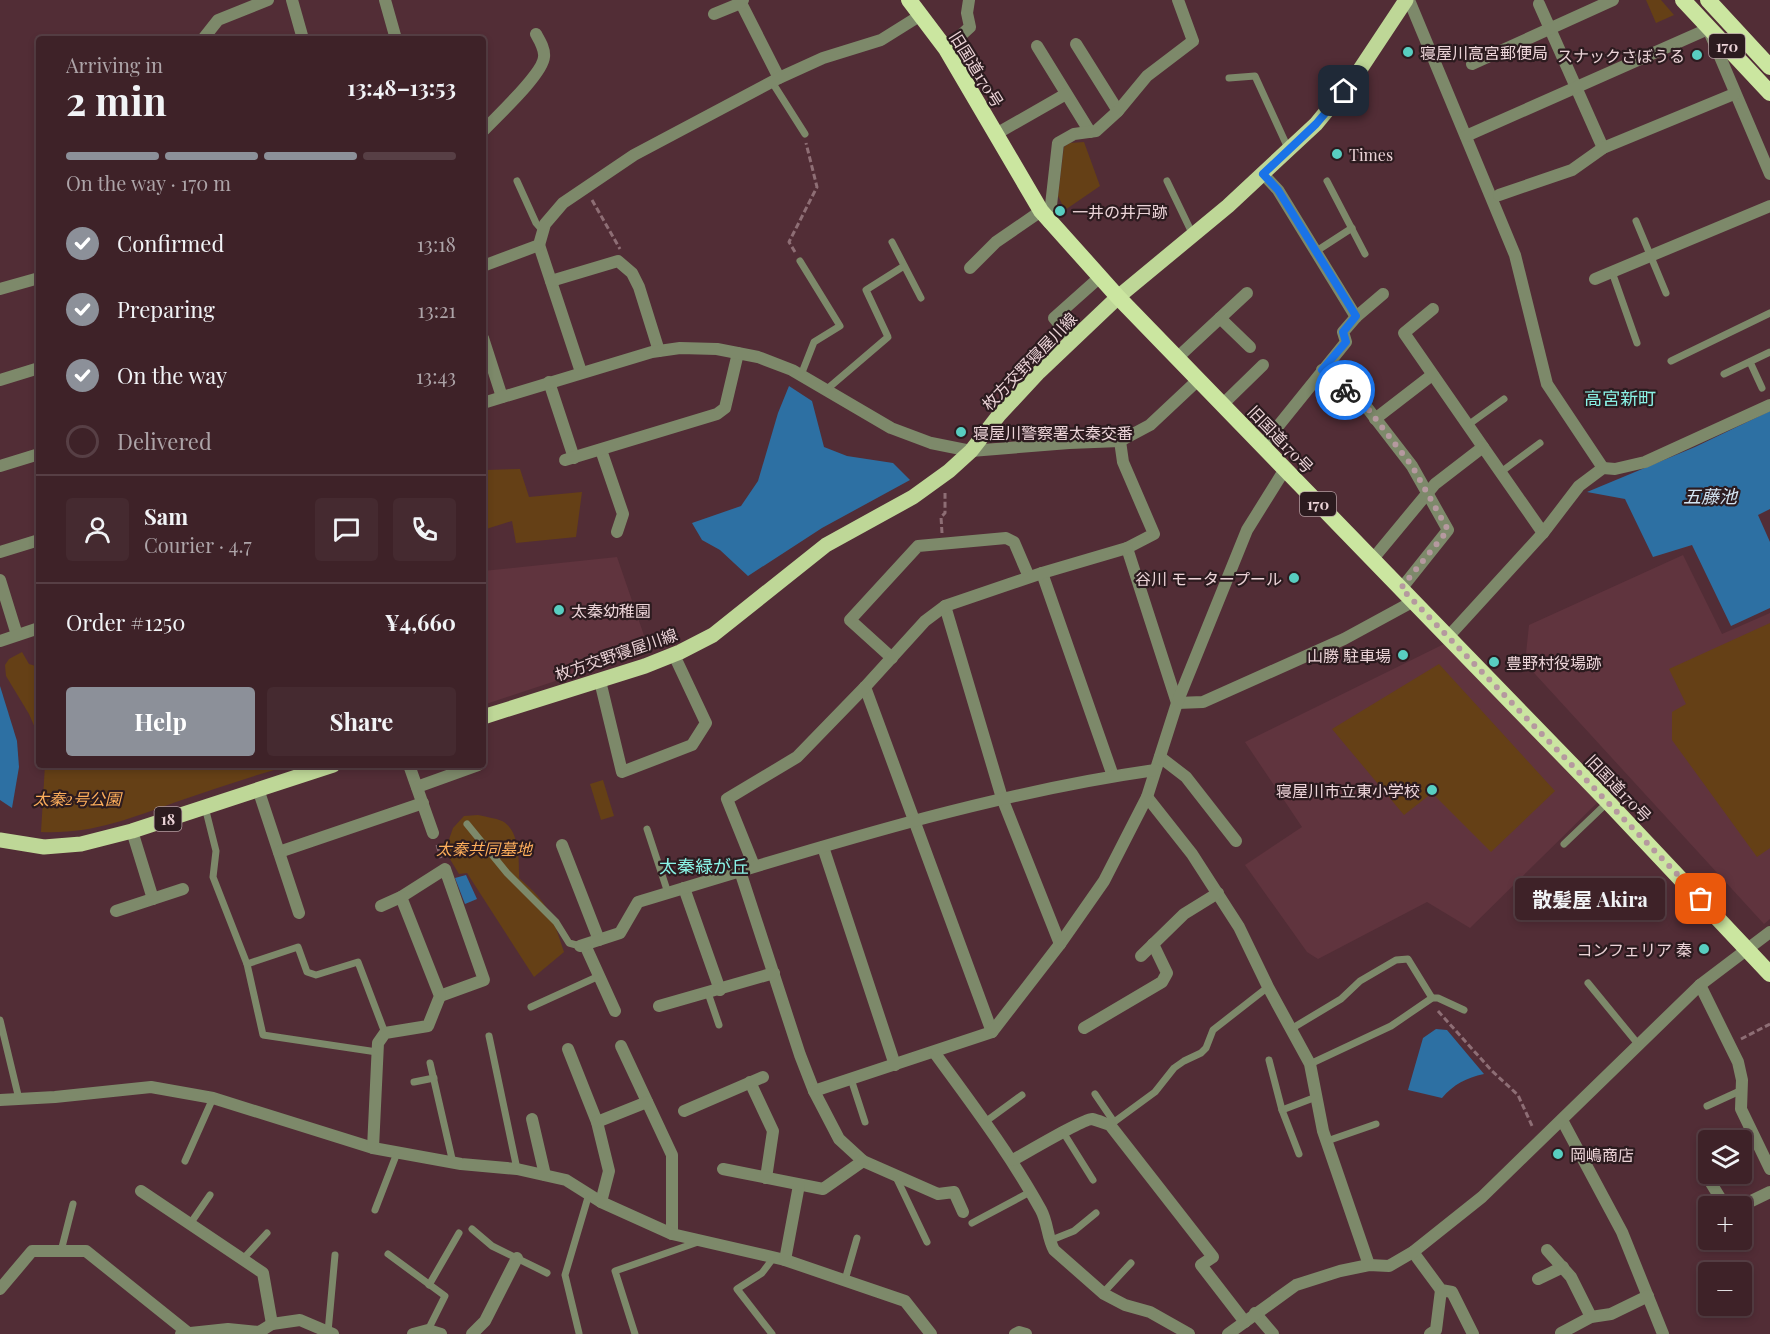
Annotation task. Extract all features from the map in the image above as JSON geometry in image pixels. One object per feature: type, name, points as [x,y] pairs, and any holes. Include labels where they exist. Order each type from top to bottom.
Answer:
[{"type":"highway","name":"旧国道170号","points":[[909,0],[946,50],[1045,217],[1118,297],[1608,802],[1770,974]]},
{"type":"highway","name":"170","points":[[1683,0],[1770,93]]},
{"type":"highway","name":"170","points":[[1708,0],[1770,67]]},
{"type":"main road","name":"枚方交野寝屋川線","points":[[486,716],[600,681],[674,655],[713,635],[825,545],[913,497],[950,471],[971,451],[999,415],[1072,340],[1118,297],[1263,174],[1316,124],[1357,74],[1407,0]]},
{"type":"main road","name":"18","points":[[0,840],[44,847],[81,844],[132,831],[324,768]]},
{"type":"street","points":[[209,36],[218,20],[266,0]]},
{"type":"street","points":[[292,0],[302,36]]},
{"type":"street","points":[[384,0],[395,36]]},
{"type":"street","points":[[946,50],[970,27],[967,13],[969,0]]},
{"type":"street","points":[[970,267],[996,242],[1045,217],[1058,143],[1074,134],[1096,131],[1119,111],[1147,76],[1193,41],[1178,0]]},
{"type":"street","points":[[1407,0],[1515,255],[1547,384],[1603,468]]},
{"type":"street","points":[[1472,64],[1612,0]]},
{"type":"street","points":[[714,14],[742,2],[776,80]]},
{"type":"street","points":[[1539,4],[1603,148]]},
{"type":"street","points":[[580,372],[539,245],[545,224],[563,203],[634,155],[776,80],[823,58],[881,40],[921,15]]},
{"type":"street","points":[[1466,136],[1707,26],[1770,174]]},
{"type":"street","points":[[486,127],[537,73],[544,60],[544,51],[536,34]]},
{"type":"street","points":[[1076,44],[1119,111]]},
{"type":"street","points":[[1037,46],[1090,132]]},
{"type":"street","points":[[996,134],[1066,94]]},
{"type":"street","points":[[1499,195],[1572,170],[1603,148],[1734,94]]},
{"type":"street","points":[[1263,174],[1278,190],[1356,316]]},
{"type":"street","points":[[1595,279],[1770,206]]},
{"type":"street","points":[[486,265],[539,245]]},
{"type":"street","points":[[551,281],[618,261],[632,273],[639,287],[659,351]]},
{"type":"street","points":[[1072,340],[1054,318],[1100,277]]},
{"type":"street","points":[[0,289],[36,279]]},
{"type":"street","points":[[1177,358],[1247,292]]},
{"type":"street","points":[[1262,446],[1346,342],[1343,332],[1356,316],[1383,294]]},
{"type":"street","points":[[1434,309],[1404,333],[1543,533]]},
{"type":"street","points":[[1220,318],[1250,347]]},
{"type":"street","points":[[486,347],[502,397]]},
{"type":"street","points":[[486,401],[580,372],[659,351],[708,348],[758,357],[801,375],[891,428],[931,443],[971,451],[1120,441],[1150,425],[1198,380]]},
{"type":"street","points":[[549,382],[569,459],[717,414],[725,408],[738,353]]},
{"type":"street","points":[[1223,404],[1263,365]]},
{"type":"street","points":[[0,380],[36,369]]},
{"type":"street","points":[[1322,370],[1344,389],[1358,396],[1412,466],[1448,530],[1401,588]]},
{"type":"street","points":[[1375,419],[1432,375]]},
{"type":"street","points":[[1448,637],[1543,533],[1579,486],[1603,468],[1615,470],[1645,462],[1770,405]]},
{"type":"street","points":[[754,866],[727,799],[797,757],[925,621],[945,606],[1029,577],[1127,548],[1154,534],[1123,462],[1120,441]]},
{"type":"street","points":[[1372,560],[1435,484],[1483,447]]},
{"type":"street","points":[[601,450],[622,514],[617,532]]},
{"type":"street","points":[[0,466],[36,455]]},
{"type":"street","points":[[814,1091],[992,1032],[1060,944],[1104,881],[1147,797],[1177,703],[1247,530],[1285,469]]},
{"type":"street","points":[[891,658],[850,620],[918,546],[1006,538],[1014,542],[1029,577]]},
{"type":"street","points":[[0,552],[36,541]]},
{"type":"street","points":[[1127,548],[1177,703]]},
{"type":"street","points":[[1042,573],[1113,776]]},
{"type":"street","points":[[0,580],[17,635]]},
{"type":"street","points":[[1177,703],[1203,702],[1344,639],[1412,602]]},
{"type":"street","points":[[945,606],[1002,798],[1060,944]]},
{"type":"street","points":[[0,641],[36,629]]},
{"type":"street","points":[[600,681],[622,772],[692,745],[706,723],[674,655]]},
{"type":"street","points":[[865,687],[992,1032]]},
{"type":"street","points":[[1160,757],[1186,777],[1236,841]]},
{"type":"street","points":[[410,768],[433,832]]},
{"type":"street","points":[[417,787],[469,768]]},
{"type":"street","points":[[615,1011],[583,946],[620,933],[638,902],[754,866],[1002,798],[1155,770]]},
{"type":"street","points":[[258,789],[299,913]]},
{"type":"street","points":[[1147,797],[1192,854],[1239,927],[1268,987],[1310,1064],[1327,1141],[1369,1265]]},
{"type":"street","points":[[279,852],[423,803]]},
{"type":"street","points":[[132,831],[153,899]]},
{"type":"street","points":[[562,845],[599,940]]},
{"type":"street","points":[[823,847],[895,1065]]},
{"type":"street","points":[[381,906],[401,897],[445,869],[484,980],[440,996]]},
{"type":"street","points":[[740,871],[800,1055],[814,1091],[839,1139],[864,1161],[938,1194],[954,1192],[963,1212]]},
{"type":"street","points":[[684,888],[714,991]]},
{"type":"street","points":[[116,911],[183,889]]},
{"type":"street","points":[[1142,956],[1184,914],[1218,893]]},
{"type":"street","points":[[373,1149],[378,1043],[385,1033],[428,1026],[440,996],[401,897]]},
{"type":"street","points":[[1228,1334],[1296,1285],[1340,1271],[1369,1265],[1389,1266],[1413,1252],[1482,1197],[1700,985],[1770,932]]},
{"type":"street","points":[[1084,1028],[1162,982],[1167,973],[1154,944]]},
{"type":"street","points":[[659,1006],[774,973]]},
{"type":"street","points":[[1700,985],[1738,1062],[1742,1090],[1741,1109],[1770,1169]]},
{"type":"street","points":[[621,1046],[672,1155],[672,1234]]},
{"type":"street","points":[[568,1049],[597,1122],[609,1171],[601,1202]]},
{"type":"street","points":[[934,1052],[1013,1160],[1047,1222],[1049,1241],[1054,1250],[1102,1293],[1125,1305],[1150,1312],[1189,1334]]},
{"type":"street","points":[[684,1112],[763,1077]]},
{"type":"street","points":[[750,1082],[773,1131],[766,1178]]},
{"type":"street","points":[[0,1100],[151,1087],[213,1098],[373,1149],[453,1163],[517,1169],[566,1180],[601,1202],[672,1234],[779,1258],[905,1301],[931,1334]]},
{"type":"street","points":[[597,1122],[647,1102]]},
{"type":"street","points":[[532,1119],[545,1175]]},
{"type":"street","points":[[1013,1160],[1076,1124],[1090,1119],[1112,1124],[1213,1257],[1201,1265],[1245,1322]]},
{"type":"street","points":[[1562,1120],[1622,1232],[1663,1334]]},
{"type":"street","points":[[723,1169],[823,1189],[864,1161]]},
{"type":"street","points":[[779,1258],[799,1185]]},
{"type":"street","points":[[141,1191],[263,1273],[272,1324]]},
{"type":"street","points":[[1752,1201],[1770,1192]]},
{"type":"street","points":[[1547,1250],[1571,1277],[1591,1317]]},
{"type":"street","points":[[1,1286],[32,1251],[86,1251],[184,1333],[259,1332],[272,1324],[300,1320],[331,1333]]},
{"type":"street","points":[[1413,1252],[1441,1290],[1452,1292],[1473,1334]]},
{"type":"street","points":[[472,1334],[484,1321],[517,1258]]},
{"type":"street","points":[[1538,1279],[1563,1267]]},
{"type":"street","points":[[1430,1334],[1436,1330],[1441,1290]]},
{"type":"street","points":[[1561,1333],[1591,1317],[1611,1314],[1648,1296]]},
{"type":"street","points":[[1256,1313],[1273,1334]]},
{"type":"street","points":[[413,1334],[428,1330],[441,1334]]},
{"type":"street","points":[[1015,1334],[1019,1332],[1026,1334]]},
{"type":"lane","points":[[1229,78],[1255,76],[1290,150]]},
{"type":"lane","points":[[776,80],[805,134]]},
{"type":"lane","points":[[517,181],[536,224],[543,231]]},
{"type":"lane","points":[[1327,181],[1365,254]]},
{"type":"lane","points":[[1167,182],[1193,235]]},
{"type":"lane","points":[[1636,221],[1666,293]]},
{"type":"lane","points":[[1315,252],[1352,228]]},
{"type":"lane","points":[[892,242],[921,298]]},
{"type":"lane","points":[[800,261],[840,326],[814,342],[801,375]]},
{"type":"lane","points":[[826,390],[888,337],[866,290],[904,266]]},
{"type":"lane","points":[[1612,272],[1637,343]]},
{"type":"lane","points":[[1671,361],[1770,313]]},
{"type":"lane","points":[[1724,374],[1770,352]]},
{"type":"lane","points":[[1749,362],[1762,387]]},
{"type":"lane","points":[[1468,425],[1504,399]]},
{"type":"lane","points":[[1501,472],[1540,443]]},
{"type":"lane","points":[[1564,844],[1608,802]]},
{"type":"lane","points":[[205,807],[216,850],[213,877],[247,964],[263,1035],[377,1052]]},
{"type":"lane","points":[[467,824],[507,873],[555,922],[569,944],[583,946]]},
{"type":"lane","points":[[647,829],[668,893]]},
{"type":"lane","points":[[247,964],[298,947],[307,972],[316,975],[358,962],[385,1033]]},
{"type":"lane","points":[[1291,1029],[1341,999],[1360,981],[1396,960],[1408,959],[1430,1000]]},
{"type":"lane","points":[[531,1008],[599,976]]},
{"type":"lane","points":[[1588,983],[1638,1044]]},
{"type":"lane","points":[[1095,1094],[1112,1124],[1155,1092],[1174,1068],[1184,1060],[1201,1053],[1206,1048],[1213,1030],[1268,987]]},
{"type":"lane","points":[[714,991],[719,1025]]},
{"type":"lane","points":[[1310,1064],[1391,1026],[1430,1000],[1438,998],[1464,1010]]},
{"type":"lane","points":[[0,1020],[19,1099]]},
{"type":"lane","points":[[489,1036],[517,1169]]},
{"type":"lane","points":[[1269,1060],[1282,1110],[1299,1154]]},
{"type":"lane","points":[[430,1063],[453,1163]]},
{"type":"lane","points":[[414,1082],[434,1078]]},
{"type":"lane","points":[[851,1079],[865,1122]]},
{"type":"lane","points":[[1707,1106],[1742,1090]]},
{"type":"lane","points":[[985,1122],[1022,1095]]},
{"type":"lane","points":[[185,1161],[213,1098]]},
{"type":"lane","points":[[1282,1110],[1316,1098]]},
{"type":"lane","points":[[1327,1141],[1376,1124]]},
{"type":"lane","points":[[1064,1132],[1093,1180]]},
{"type":"lane","points":[[375,1210],[397,1153]]},
{"type":"lane","points":[[895,1175],[927,1242]]},
{"type":"lane","points":[[972,1222],[1030,1192]]},
{"type":"lane","points":[[579,1333],[565,1275],[589,1194]]},
{"type":"lane","points":[[190,1224],[210,1195]]},
{"type":"lane","points":[[61,1251],[73,1204]]},
{"type":"lane","points":[[1049,1241],[1074,1231],[1096,1213]]},
{"type":"lane","points":[[472,1228],[492,1246],[547,1273]]},
{"type":"lane","points":[[243,1259],[267,1233]]},
{"type":"lane","points":[[429,1285],[459,1233]]},
{"type":"lane","points":[[844,1280],[857,1238]]},
{"type":"lane","points":[[635,1334],[615,1271],[700,1241]]},
{"type":"lane","points":[[388,1254],[445,1296],[428,1330]]},
{"type":"lane","points":[[331,1333],[335,1256]]},
{"type":"lane","points":[[772,1334],[737,1289],[762,1273],[779,1258]]},
{"type":"lane","points":[[1102,1293],[1131,1263]]},
{"type":"path","points":[[800,261],[789,242],[817,187],[805,134]]},
{"type":"path","points":[[585,188],[615,240]]},
{"type":"path","points":[[943,543],[941,517],[945,513],[945,489]]},
{"type":"path","points":[[433,832],[445,869]]},
{"type":"path","points":[[1430,1000],[1492,1071],[1518,1095],[1531,1120],[1538,1143]]},
{"type":"path","points":[[1731,1044],[1770,1024]]},
{"type":"shaded area","points":[[1683,555],[1722,634],[1770,613],[1770,919],[1764,924],[1525,663],[1529,625]]},
{"type":"shaded area","name":"太秦幼稚園","points":[[617,557],[649,650],[486,704],[486,571]]},
{"type":"shaded area","name":"寝屋川市立東小学校","points":[[1444,644],[1598,802],[1470,928],[1427,902],[1318,959],[1307,952],[1245,865],[1302,827],[1245,742]]},
{"type":"green space","points":[[1646,0],[1661,0],[1674,15],[1656,23]]},
{"type":"green space","points":[[1084,142],[1100,186],[1065,210],[1058,196],[1064,147],[1070,143]]},
{"type":"green space","points":[[520,469],[529,497],[582,492],[576,537],[516,543],[512,521],[486,529],[486,470]]},
{"type":"green space","points":[[1770,623],[1770,848],[1757,857],[1672,740],[1672,712],[1686,704],[1669,669]]},
{"type":"green space","points":[[22,652],[29,664],[36,666],[36,730],[6,676],[5,665],[9,659]]},
{"type":"green space","points":[[1439,664],[1555,791],[1491,852],[1432,793],[1404,815],[1332,729]]},
{"type":"green space","name":"太秦2号公園","points":[[45,768],[281,768],[110,824],[77,831],[41,832]]},
{"type":"green space","points":[[603,780],[614,816],[601,820],[590,784]]},
{"type":"green space","name":"太秦共同墓地","points":[[478,815],[502,821],[512,831],[517,846],[519,878],[543,903],[560,939],[564,952],[534,977],[467,873],[459,874],[445,851],[453,828],[464,816]]},
{"type":"water","points":[[789,386],[812,401],[824,447],[847,456],[893,463],[910,480],[822,528],[748,576],[720,550],[702,540],[692,523],[741,506],[758,481],[778,413]]},
{"type":"water","name":"五藤池","points":[[1770,411],[1770,509],[1758,515],[1770,542],[1770,608],[1731,626],[1692,545],[1653,557],[1625,499],[1587,492],[1695,447]]},
{"type":"water","points":[[0,686],[17,741],[19,767],[12,808],[0,800]]},
{"type":"water","points":[[466,875],[477,899],[465,904],[455,878]]},
{"type":"water","points":[[1436,1029],[1447,1030],[1484,1074],[1461,1082],[1442,1098],[1408,1090],[1423,1038]]},
{"type":"way so far","points":[[1345,390],[1358,396],[1412,466],[1448,530],[1401,588],[1412,602],[1701,899]]},
{"type":"place","name":"寝屋川高宮郵便局","points":[[1408,52]]},
{"type":"place","name":"スナックさぼうる","points":[[1697,55]]},
{"type":"place","name":"Times","points":[[1337,154]]},
{"type":"place","name":"一井の井戸跡","points":[[1060,211]]},
{"type":"place","name":"寝屋川警察署太秦交番","points":[[961,432]]},
{"type":"place","name":"谷川 モータープール","points":[[1294,578]]},
{"type":"place","name":"太秦幼稚園","points":[[559,610]]},
{"type":"place","name":"山勝 駐車場","points":[[1403,655]]},
{"type":"place","name":"豊野村役場跡","points":[[1494,662]]},
{"type":"place","name":"寝屋川市立東小学校","points":[[1432,790]]},
{"type":"place","name":"散髪屋 Akira","points":[[1701,899]]},
{"type":"place","name":"コンフェリア 秦","points":[[1704,949]]},
{"type":"place","name":"岡嶋商店","points":[[1558,1154]]},
{"type":"district","name":"高宮新町","points":[[1620,398]]},
{"type":"district","name":"太秦緑が丘","points":[[704,866]]},
{"type":"route","points":[[1344,91],[1316,124],[1263,174],[1278,190],[1356,316],[1343,332],[1346,342],[1322,370],[1345,390]]}]
